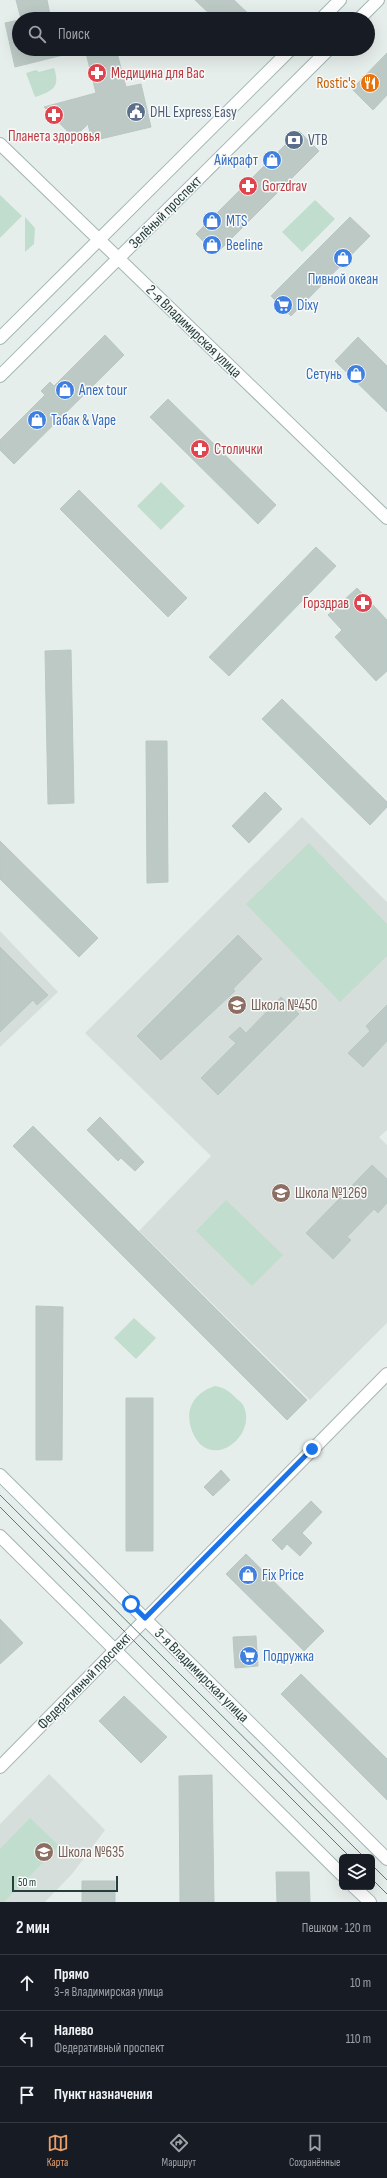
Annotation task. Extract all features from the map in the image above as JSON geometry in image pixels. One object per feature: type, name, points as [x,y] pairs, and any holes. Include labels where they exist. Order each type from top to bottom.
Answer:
[{"type":"street","points":[[328,12],[340,0]]},
{"type":"street","points":[[366,12],[378,0]]},
{"type":"street","name":"Зелёный проспект","points":[[0,338],[284,56]]},
{"type":"street","name":"Зелёный проспект","points":[[0,376],[322,56]]},
{"type":"street","name":"2-я Владимирская улица","points":[[0,144],[387,518]]},
{"type":"street","name":"Федеративный проспект","points":[[0,1767],[145,1618],[387,1374]]},
{"type":"street","name":"3-я Владимирская улица","points":[[0,1475],[387,1859]]},
{"type":"street","points":[[0,1536],[339,1872]]},
{"type":"street","points":[[357,1890],[370,1902]]},
{"type":"shaded area","points":[[302,817],[387,902],[387,1130],[379,1137],[387,1145],[387,1323],[310,1400],[139,1231],[211,1156],[85,1033]]},
{"type":"shaded area","points":[[0,931],[58,992],[0,1047]]},
{"type":"shaded area","name":"Школа №635","points":[[49,1774],[105,1830],[72,1874],[45,1902],[0,1902],[0,1824]]},
{"type":"green space","points":[[54,68],[56,84],[54,88],[35,97],[26,73],[36,70],[39,72]]},
{"type":"green space","points":[[0,195],[22,216],[0,238]]},
{"type":"green space","points":[[315,200],[335,219],[302,252],[282,232]]},
{"type":"green space","points":[[25,217],[35,228],[34,244],[25,252]]},
{"type":"green space","points":[[161,482],[185,506],[161,530],[137,506]]},
{"type":"green space","points":[[309,843],[387,924],[387,956],[340,1002],[246,904]]},
{"type":"green space","points":[[226,1200],[283,1255],[252,1286],[196,1231]]},
{"type":"green space","points":[[134,1318],[156,1338],[136,1359],[114,1338]]},
{"type":"green space","points":[[215,1386],[227,1390],[242,1403],[246,1419],[244,1430],[237,1439],[229,1446],[219,1450],[209,1449],[199,1443],[192,1431],[189,1416],[190,1409],[196,1398],[201,1393]]},
{"type":"green space","points":[[30,1818],[59,1846],[4,1902],[0,1902],[0,1849]]},
{"type":"building","points":[[16,0],[47,0],[50,12],[19,12]]},
{"type":"building","points":[[195,0],[234,0],[247,12],[208,12]]},
{"type":"building","points":[[12,22],[12,54],[5,23]]},
{"type":"building","points":[[387,53],[387,95],[373,110],[352,89]]},
{"type":"building","points":[[12,56],[59,56],[15,67]]},
{"type":"building","points":[[87,56],[118,56],[126,87],[141,84],[151,127],[92,141],[88,124],[74,138],[44,107],[96,93]]},
{"type":"building","points":[[299,131],[319,151],[216,254],[196,234]]},
{"type":"building","points":[[350,217],[370,236],[291,316],[271,296]]},
{"type":"building","points":[[105,335],[124,355],[14,464],[0,450],[0,440],[45,395],[41,391],[50,382],[54,386]]},
{"type":"building","points":[[358,337],[387,366],[387,412],[335,361]]},
{"type":"building","points":[[168,399],[276,505],[258,524],[150,417]]},
{"type":"building","points":[[79,490],[187,598],[168,617],[60,509]]},
{"type":"building","points":[[316,547],[336,566],[229,676],[209,657]]},
{"type":"building","points":[[357,588],[387,620],[387,671],[376,681],[335,637],[342,630],[328,615]]},
{"type":"building","points":[[71,650],[74,803],[48,804],[45,651]]},
{"type":"building","points":[[282,699],[387,802],[387,807],[370,825],[262,719]]},
{"type":"building","points":[[146,741],[167,741],[168,882],[147,883]]},
{"type":"building","points":[[265,792],[282,809],[249,843],[232,826]]},
{"type":"building","points":[[0,841],[98,938],[79,957],[0,879]]},
{"type":"building","points":[[238,935],[262,959],[233,989],[235,991],[161,1060],[137,1036]]},
{"type":"building","points":[[0,947],[48,995],[37,1005],[33,1000],[0,1032]]},
{"type":"building","points":[[281,997],[299,1014],[218,1095],[201,1078],[236,1043],[229,1037],[240,1027],[246,1033]]},
{"type":"building","points":[[387,1005],[387,1041],[363,1067],[348,1053],[370,1031],[366,1026]]},
{"type":"building","points":[[100,1117],[144,1162],[135,1171],[121,1158],[118,1161],[87,1130]]},
{"type":"building","points":[[33,1126],[307,1400],[287,1420],[13,1146]]},
{"type":"building","points":[[372,1165],[387,1179],[387,1203],[378,1213],[374,1209],[347,1237],[351,1240],[333,1259],[306,1233]]},
{"type":"building","points":[[36,1306],[63,1307],[62,1460],[36,1460]]},
{"type":"building","points":[[126,1398],[153,1398],[153,1551],[126,1551]]},
{"type":"building","points":[[221,1470],[230,1480],[213,1496],[204,1487]]},
{"type":"building","points":[[311,1501],[322,1512],[302,1533],[312,1543],[300,1556],[287,1544],[282,1550],[272,1540]]},
{"type":"building","points":[[246,1554],[324,1631],[304,1651],[226,1574]]},
{"type":"building","points":[[0,1619],[23,1643],[0,1664]]},
{"type":"building","points":[[256,1636],[258,1666],[235,1668],[233,1637]]},
{"type":"building","points":[[301,1674],[387,1759],[387,1800],[281,1694]]},
{"type":"building","points":[[124,1696],[167,1737],[141,1763],[99,1721]]},
{"type":"building","points":[[212,1775],[214,1902],[180,1902],[179,1776]]},
{"type":"building","points":[[276,1872],[309,1872],[310,1902],[277,1902]]},
{"type":"building","points":[[82,1881],[115,1881],[115,1902],[82,1902]]},
{"type":"tram line","points":[[0,1495],[361,1854]]},
{"type":"tram line","points":[[0,1507],[347,1854]]},
{"type":"tram line","points":[[375,1868],[387,1880]]},
{"type":"tram line","points":[[375,1882],[387,1894]]},
{"type":"place","name":"Медицина для Вас","points":[[97,73]]},
{"type":"place","name":"Rostic's","points":[[370,83]]},
{"type":"place","name":"DHL Express Easy","points":[[136,112]]},
{"type":"place","name":"Планета здоровья","points":[[54,115]]},
{"type":"place","name":"VTB","points":[[294,140]]},
{"type":"place","name":"Айкрафт","points":[[272,160]]},
{"type":"place","name":"Gorzdrav","points":[[248,186]]},
{"type":"place","name":"MTS","points":[[212,221]]},
{"type":"place","name":"Beeline","points":[[212,245]]},
{"type":"place","name":"Пивной океан","points":[[343,258]]},
{"type":"place","name":"Dixy","points":[[283,305]]},
{"type":"place","name":"Сетунь","points":[[356,374]]},
{"type":"place","name":"Anex tour","points":[[65,390]]},
{"type":"place","name":"Табак & Vape","points":[[37,420]]},
{"type":"place","name":"Столички","points":[[200,449]]},
{"type":"place","name":"Горздрав","points":[[363,603]]},
{"type":"place","name":"Школа №450","points":[[237,1005]]},
{"type":"place","name":"Школа №1269","points":[[281,1193]]},
{"type":"place","name":"Fix Price","points":[[248,1575]]},
{"type":"place","name":"Подружка","points":[[249,1656]]},
{"type":"place","name":"Школа №635","points":[[44,1852]]},
{"type":"route","points":[[131,1604],[145,1618],[312,1449]]}]
